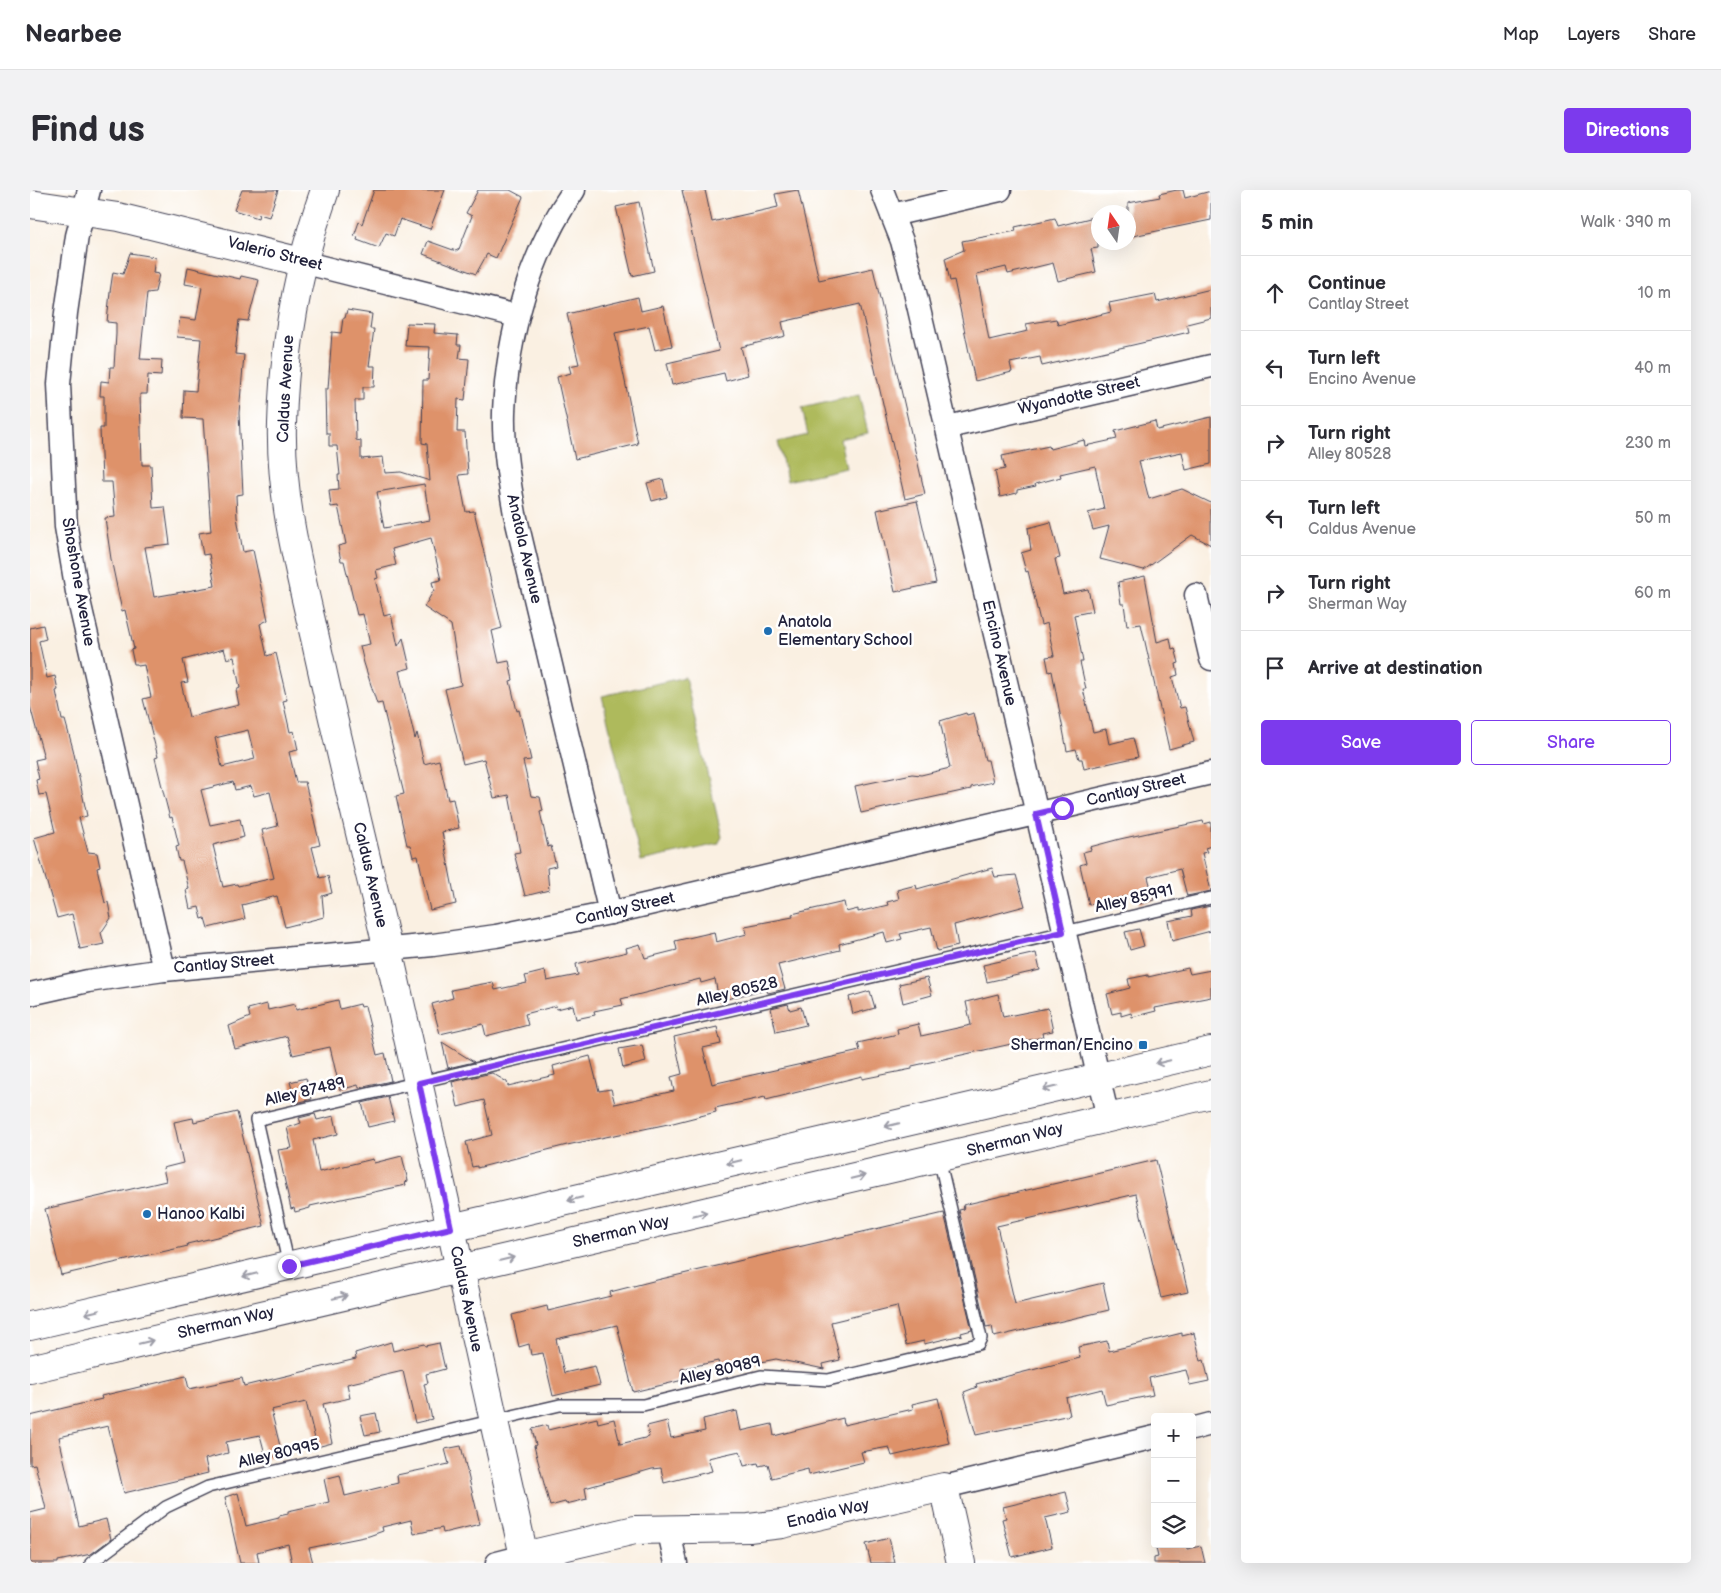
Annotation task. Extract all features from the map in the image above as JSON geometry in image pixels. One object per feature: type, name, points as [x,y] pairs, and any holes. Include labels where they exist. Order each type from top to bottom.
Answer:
[{"type":"main road","name":"Caldus Avenue","points":[[325,190],[302,262],[292,311],[282,426],[285,485],[296,555],[419,1083],[524,1556]]},
{"type":"main road","name":"Valerio Street","points":[[30,204],[86,200],[212,238],[302,262]]},
{"type":"main road","points":[[30,1326],[1211,1051]]},
{"type":"main road","name":"Sherman Way","points":[[30,1369],[1211,1094]]},
{"type":"main road","points":[[944,1487],[961,1563]]},
{"type":"main road","name":"Enadia Way","points":[[524,1556],[635,1530],[749,1528],[782,1524],[944,1487]]},
{"type":"street","name":"Anatola Avenue","points":[[574,190],[542,248],[517,316],[504,412],[507,464],[515,514],[610,913]]},
{"type":"street","name":"Encino Avenue","points":[[882,190],[911,275],[1108,1118]]},
{"type":"street","points":[[892,215],[1000,190]]},
{"type":"street","name":"Shoshone Avenue","points":[[86,200],[66,313],[59,384],[66,527],[78,592],[164,970]]},
{"type":"street","name":"Valerio Street","points":[[302,262],[517,316]]},
{"type":"street","name":"Wyandotte Street","points":[[948,427],[1211,366]]},
{"type":"street","points":[[1196,595],[1211,659]]},
{"type":"street","name":"Cantlay Street","points":[[30,994],[88,981],[164,970],[388,949],[496,936],[610,913],[1211,773]]},
{"type":"street","points":[[1196,1427],[1211,1424]]},
{"type":"street","name":"Enadia Way","points":[[944,1487],[1151,1438]]},
{"type":"street","points":[[668,1528],[676,1563]]},
{"type":"street","name":"Enadia Way","points":[[497,1563],[524,1556]]},
{"type":"lane","name":"Alley 85991","points":[[1063,932],[1211,898]]},
{"type":"lane","name":"Alley 80528","points":[[419,1083],[1063,932]]},
{"type":"lane","name":"Alley 87489","points":[[289,1266],[256,1120],[419,1083]]},
{"type":"lane","name":"Alley 80989","points":[[494,1420],[569,1404],[643,1405],[761,1376],[818,1381],[828,1380],[978,1344],[981,1338],[939,1158]]},
{"type":"lane","name":"Alley 80995","points":[[91,1563],[166,1507],[208,1487],[494,1420]]},
{"type":"green space","points":[[859,395],[868,433],[840,439],[846,468],[787,481],[778,442],[808,435],[802,408]]},
{"type":"green space","points":[[685,677],[722,837],[718,844],[641,861],[602,696]]},
{"type":"building","points":[[242,190],[278,190],[269,217],[259,214],[258,218],[234,210]]},
{"type":"building","points":[[374,190],[445,190],[430,229],[400,219],[394,236],[386,233],[379,248],[357,240],[358,237],[354,236],[359,222],[362,224]]},
{"type":"building","points":[[478,190],[510,190],[523,197],[496,258],[487,254],[476,274],[423,254],[428,241],[456,251],[459,249],[472,216],[466,213]]},
{"type":"building","points":[[682,190],[705,190],[712,222],[778,207],[775,194],[798,190],[819,280],[873,268],[925,494],[905,499],[860,304],[782,322],[785,336],[741,347],[748,375],[726,381],[724,373],[672,385],[667,363],[719,351]]},
{"type":"building","points":[[1183,190],[1185,198],[1211,191],[1211,220],[1136,235],[1136,205],[1128,205],[1128,203],[1160,197],[1159,194]]},
{"type":"building","points":[[639,202],[654,271],[632,276],[616,207]]},
{"type":"building","points":[[1055,218],[1058,226],[1091,218],[1091,250],[1096,272],[1058,281],[1053,263],[1008,274],[1006,267],[977,274],[989,340],[1028,331],[1026,324],[1056,319],[1058,325],[1111,312],[1109,303],[1155,294],[1157,302],[1211,289],[1211,318],[1187,324],[1189,332],[1042,366],[1040,357],[1010,363],[1012,372],[975,381],[954,280],[950,281],[945,258],[964,250],[962,241],[1016,231],[1015,227]]},
{"type":"building","points":[[130,253],[155,257],[153,273],[159,274],[155,292],[147,293],[140,359],[162,360],[161,376],[148,375],[147,394],[140,394],[142,465],[151,465],[153,508],[165,507],[170,544],[145,547],[154,597],[215,586],[209,554],[203,555],[199,533],[211,531],[203,419],[183,418],[184,390],[196,391],[201,339],[177,337],[180,318],[196,320],[202,287],[185,284],[188,267],[240,279],[241,276],[259,280],[248,321],[239,320],[235,354],[244,355],[239,413],[243,494],[236,495],[237,517],[243,552],[253,550],[268,620],[260,624],[267,656],[276,653],[287,700],[283,701],[290,732],[294,731],[298,750],[289,752],[296,782],[305,782],[320,845],[312,847],[320,878],[328,876],[332,893],[322,896],[324,917],[285,927],[277,896],[242,905],[245,919],[208,928],[205,918],[202,919],[199,907],[190,909],[186,890],[189,889],[182,861],[179,861],[176,847],[179,846],[164,795],[155,758],[158,757],[143,699],[151,697],[144,665],[138,666],[134,664],[131,650],[134,649],[125,610],[122,611],[105,518],[115,517],[112,482],[102,482],[100,428],[104,428],[104,396],[100,396],[101,381],[109,382],[110,367],[114,367],[116,323],[107,322],[113,272],[123,274]],"holes":[[[224,649],[227,659],[234,657],[240,688],[236,690],[239,705],[189,717],[181,683],[188,682],[183,660]],[[248,730],[255,759],[222,767],[215,738]],[[233,782],[235,790],[251,786],[254,796],[270,792],[278,826],[262,830],[274,878],[238,886],[237,884],[223,887],[213,845],[244,837],[240,819],[210,825],[201,790]]]},
{"type":"building","points":[[638,297],[641,311],[663,306],[672,346],[655,350],[649,326],[615,333],[638,444],[575,459],[557,377],[571,373],[569,366],[579,364],[567,314]]},
{"type":"building","points":[[347,310],[372,314],[370,329],[374,329],[369,366],[375,366],[374,387],[363,387],[363,400],[355,400],[356,440],[361,441],[361,459],[383,457],[385,473],[401,472],[430,481],[427,444],[422,443],[423,380],[428,380],[430,347],[405,346],[407,323],[435,324],[434,333],[458,335],[457,345],[461,345],[459,358],[469,359],[465,400],[458,399],[457,432],[465,432],[468,474],[459,475],[466,512],[474,511],[502,628],[492,631],[499,663],[509,661],[513,680],[510,681],[531,760],[523,761],[531,796],[540,797],[543,811],[540,812],[548,847],[551,846],[556,866],[547,868],[549,890],[525,896],[514,853],[520,852],[509,795],[494,798],[484,759],[463,764],[445,689],[461,685],[451,625],[424,607],[434,590],[432,582],[441,580],[431,538],[392,549],[396,565],[376,570],[378,578],[375,579],[384,616],[391,614],[398,646],[403,638],[410,668],[399,671],[415,739],[417,733],[424,764],[439,760],[448,800],[453,799],[459,828],[442,832],[456,904],[430,910],[418,856],[413,857],[410,845],[407,845],[396,796],[404,794],[382,703],[377,704],[360,646],[370,644],[363,614],[357,615],[344,561],[341,561],[338,546],[346,544],[338,506],[331,507],[329,490],[339,489],[338,475],[340,475],[337,446],[329,446],[329,433],[326,433],[325,389],[328,389],[332,332],[341,333],[343,318],[345,318]],"holes":[[[424,484],[430,520],[384,528],[377,492]]]},
{"type":"building","points":[[1211,417],[1211,464],[1186,470],[1182,452],[1139,461],[1149,499],[1182,489],[1211,503],[1211,545],[1192,535],[1144,570],[1100,559],[1109,526],[1093,530],[1088,513],[1104,509],[1095,466],[1060,474],[1061,477],[1000,497],[995,471],[1005,469],[1002,456],[1049,446],[1050,449],[1084,440],[1085,446],[1117,439],[1115,431],[1155,421],[1157,430]]},
{"type":"building","points":[[663,479],[667,497],[652,501],[647,483]]},
{"type":"building","points":[[917,501],[936,583],[895,592],[877,510]]},
{"type":"building","points":[[1051,522],[1060,558],[1055,559],[1063,594],[1088,589],[1093,611],[1074,615],[1083,662],[1080,662],[1086,689],[1083,689],[1093,732],[1106,729],[1109,744],[1133,738],[1138,757],[1084,769],[1082,759],[1079,759],[1076,749],[1067,751],[1052,671],[1049,672],[1046,657],[1054,656],[1047,623],[1041,625],[1028,571],[1026,572],[1021,553],[1031,550],[1028,528]]},
{"type":"building","points":[[1145,576],[1157,642],[1170,638],[1172,649],[1175,648],[1179,663],[1176,664],[1178,675],[1172,677],[1180,708],[1185,707],[1194,742],[1169,749],[1141,624],[1127,626],[1124,604],[1121,604],[1118,582]]},
{"type":"building","points":[[43,625],[46,639],[39,641],[47,678],[55,676],[62,720],[65,720],[73,749],[87,816],[79,818],[88,852],[97,853],[100,867],[97,868],[105,903],[108,902],[111,918],[101,933],[104,944],[80,949],[72,914],[57,918],[34,838],[55,832],[46,794],[39,795],[36,780],[39,779],[35,760],[44,758],[30,706],[30,628]]},
{"type":"building","points":[[966,713],[967,715],[974,713],[985,760],[988,760],[993,782],[971,787],[971,789],[861,813],[855,786],[950,768],[940,721]]},
{"type":"building","points":[[1203,821],[1204,824],[1211,822],[1211,846],[1205,848],[1207,852],[1202,853],[1211,891],[1187,896],[1180,869],[1148,877],[1154,900],[1140,904],[1137,894],[1089,905],[1080,865],[1086,863],[1083,852],[1091,850],[1090,847],[1120,839]]},
{"type":"building","points":[[992,868],[995,877],[1016,875],[1025,906],[954,925],[958,946],[937,951],[931,927],[900,934],[902,939],[887,943],[884,932],[839,944],[840,950],[778,965],[785,989],[768,993],[766,989],[719,1001],[715,979],[701,983],[700,979],[621,999],[623,1005],[594,1011],[595,1015],[576,1019],[573,1005],[557,1009],[556,1006],[525,1014],[528,1025],[486,1036],[483,1024],[440,1034],[432,1004],[453,998],[451,990],[493,982],[495,990],[527,983],[525,976],[545,971],[547,981],[578,975],[576,964],[627,952],[626,948],[640,944],[645,958],[677,950],[675,941],[714,932],[716,942],[747,934],[745,926],[793,917],[792,914],[844,902],[846,912],[858,909],[858,912],[888,905],[887,902],[899,899],[897,890],[916,885],[917,889]]},
{"type":"building","points":[[1211,906],[1211,931],[1172,941],[1168,921],[1192,916],[1191,910]]},
{"type":"building","points":[[1139,929],[1144,946],[1130,950],[1125,932]]},
{"type":"building","points":[[1036,953],[1040,970],[987,982],[983,965]]},
{"type":"building","points":[[1188,968],[1190,974],[1211,970],[1211,997],[1155,1008],[1156,1011],[1132,1017],[1131,1013],[1121,1016],[1121,1012],[1112,1014],[1107,994],[1130,988],[1128,979],[1148,975],[1148,977]]},
{"type":"building","points":[[927,978],[932,995],[903,1003],[899,984]]},
{"type":"building","points":[[870,991],[875,1008],[853,1014],[849,997]]},
{"type":"building","points":[[998,994],[1003,1017],[1048,1008],[1053,1031],[1042,1033],[1043,1037],[912,1066],[912,1069],[862,1079],[862,1076],[766,1100],[765,1097],[715,1108],[716,1112],[673,1123],[567,1145],[477,1168],[477,1166],[472,1167],[466,1142],[492,1135],[484,1100],[458,1107],[452,1082],[492,1073],[507,1082],[508,1086],[555,1075],[553,1066],[590,1056],[599,1091],[611,1089],[615,1104],[674,1091],[671,1077],[682,1074],[674,1037],[717,1027],[721,1044],[703,1048],[712,1084],[860,1051],[858,1043],[898,1034],[897,1029],[918,1024],[921,1036],[971,1025],[966,1002]]},
{"type":"building","points":[[338,1000],[340,1009],[360,1004],[361,1007],[365,1006],[377,1055],[385,1053],[391,1081],[359,1088],[358,1085],[340,1090],[330,1047],[293,1055],[287,1036],[235,1049],[229,1026],[250,1017],[248,1009],[267,1004],[268,1010],[295,1004],[296,1010]]},
{"type":"building","points":[[788,1004],[790,1010],[801,1007],[806,1025],[776,1032],[771,1008]]},
{"type":"building","points":[[442,1042],[474,1062],[448,1068]]},
{"type":"building","points":[[642,1045],[646,1062],[623,1068],[619,1049]]},
{"type":"building","points":[[306,1078],[312,1099],[296,1103],[290,1082]]},
{"type":"building","points":[[388,1097],[394,1121],[368,1127],[362,1103]]},
{"type":"building","points":[[237,1112],[264,1226],[187,1244],[188,1246],[61,1275],[45,1209],[166,1181],[163,1168],[183,1163],[174,1122],[193,1118],[194,1122]]},
{"type":"building","points":[[315,1114],[317,1120],[334,1116],[338,1134],[313,1140],[319,1172],[373,1159],[374,1163],[402,1156],[408,1181],[405,1182],[406,1185],[310,1206],[310,1208],[295,1212],[294,1208],[291,1209],[278,1150],[292,1148],[287,1128],[301,1123],[299,1118]]},
{"type":"building","points":[[1156,1160],[1188,1292],[1161,1298],[1136,1194],[997,1226],[1015,1304],[1103,1283],[1109,1310],[994,1337],[992,1326],[986,1327],[959,1210],[964,1209],[963,1205]]},
{"type":"building","points":[[944,1213],[972,1330],[961,1333],[962,1335],[924,1344],[924,1341],[906,1345],[897,1306],[831,1322],[840,1360],[823,1364],[824,1369],[776,1359],[720,1370],[718,1361],[681,1369],[683,1380],[633,1392],[617,1325],[556,1339],[564,1373],[595,1366],[600,1385],[553,1396],[543,1353],[531,1355],[529,1344],[519,1347],[512,1315],[547,1306],[548,1311],[611,1296],[610,1292],[657,1280]]},
{"type":"building","points":[[1182,1333],[1182,1336],[1194,1333],[1201,1361],[1204,1360],[1209,1381],[1190,1385],[1186,1370],[1149,1378],[1153,1395],[1106,1405],[1102,1389],[1066,1398],[1070,1415],[976,1435],[964,1392],[977,1387],[976,1384],[1080,1358],[1078,1347],[1107,1341],[1109,1351]]},
{"type":"building","points":[[391,1342],[393,1351],[424,1344],[425,1346],[439,1343],[445,1369],[426,1374],[428,1383],[424,1384],[432,1419],[415,1423],[403,1371],[347,1384],[350,1398],[323,1404],[332,1443],[317,1447],[306,1402],[271,1410],[282,1454],[266,1458],[260,1435],[226,1442],[228,1453],[205,1459],[208,1473],[124,1493],[108,1426],[59,1437],[79,1526],[106,1519],[111,1539],[91,1554],[58,1561],[58,1563],[30,1563],[30,1513],[46,1509],[35,1464],[30,1465],[30,1416],[102,1399],[101,1396],[186,1376],[189,1389],[242,1378],[244,1386],[356,1359],[355,1353]]},
{"type":"building","points":[[938,1398],[949,1443],[892,1456],[889,1447],[861,1452],[864,1462],[809,1475],[808,1469],[772,1478],[768,1464],[759,1466],[758,1463],[744,1466],[740,1451],[708,1458],[712,1471],[664,1483],[661,1468],[652,1469],[585,1488],[587,1499],[550,1506],[534,1446],[536,1445],[532,1429],[547,1425],[548,1430],[597,1418],[598,1423],[614,1419],[620,1444],[649,1437],[647,1426],[667,1421],[671,1438],[705,1431],[703,1419],[737,1411],[741,1431],[772,1424],[774,1436],[843,1418],[844,1425],[913,1409],[912,1404]]},
{"type":"building","points":[[376,1413],[380,1432],[365,1435],[360,1416]]},
{"type":"building","points":[[461,1446],[480,1524],[443,1533],[442,1528],[414,1534],[411,1520],[382,1527],[383,1531],[369,1536],[309,1548],[313,1563],[292,1563],[288,1544],[257,1552],[259,1563],[240,1563],[225,1497],[238,1493],[246,1526],[279,1518],[279,1516],[288,1514],[288,1511],[329,1502],[324,1479],[340,1475],[345,1496],[398,1483],[397,1475],[449,1464],[445,1449]]},
{"type":"building","points":[[1066,1492],[1071,1512],[1045,1518],[1052,1547],[1012,1557],[1002,1519],[1006,1518],[1003,1507]]},
{"type":"building","points":[[889,1538],[895,1563],[871,1563],[866,1544]]},
{"type":"building","points":[[1201,1546],[1205,1563],[1154,1563],[1154,1558],[1158,1557],[1156,1548],[1187,1549]]},
{"type":"place","name":"Anatola Elementary School","points":[[768,631]]},
{"type":"place","name":"Sherman/Encino","points":[[1143,1045]]},
{"type":"place","name":"Hanoo Kalbi","points":[[147,1214]]},
{"type":"route","points":[[289,1266],[451,1228],[419,1083],[1063,932],[1036,814],[1062,808]]}]
